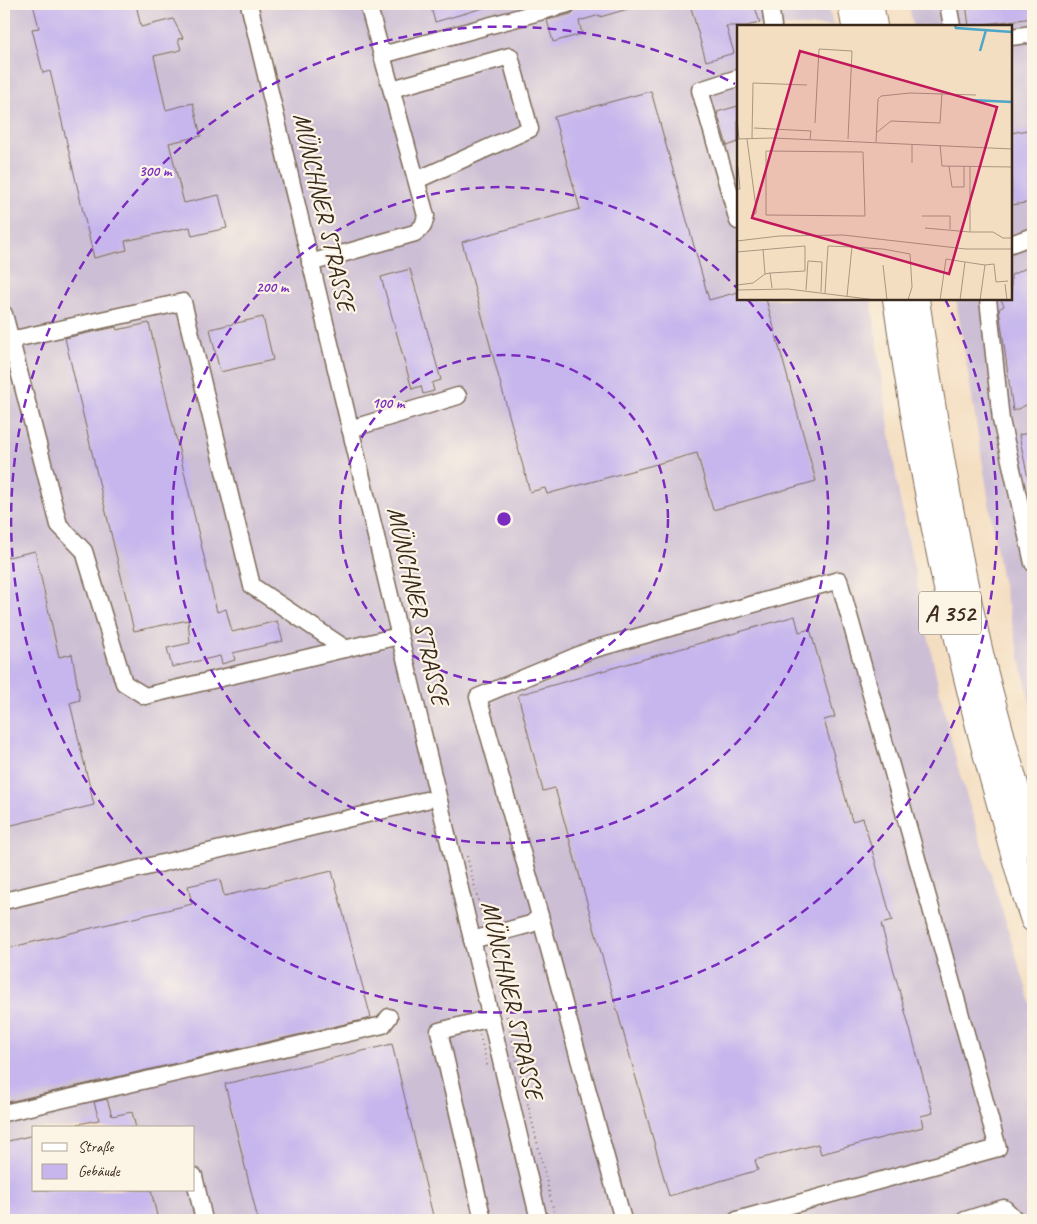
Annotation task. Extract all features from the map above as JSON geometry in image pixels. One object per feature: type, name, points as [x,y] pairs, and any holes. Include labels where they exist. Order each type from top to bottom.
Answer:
[{"type":"highway","points":[[850,4],[854,25]]},
{"type":"highway","points":[[871,4],[875,25]]},
{"type":"highway","name":"A 352","points":[[896,300],[923,476],[952,622],[987,762],[1033,920]]},
{"type":"highway","name":"A 352","points":[[917,300],[945,474],[973,616],[1006,750],[1033,846]]},
{"type":"street","name":"MÜNCHNER STRASSE","points":[[249,4],[539,1220]]},
{"type":"street","points":[[310,263],[415,233],[423,226],[426,216],[368,4]]},
{"type":"street","points":[[382,55],[568,4]]},
{"type":"street","points":[[770,4],[773,25]]},
{"type":"street","points":[[948,4],[952,25]]},
{"type":"street","points":[[1012,37],[1033,34]]},
{"type":"street","points":[[392,89],[510,56],[530,129],[417,180]]},
{"type":"street","points":[[737,78],[700,90],[737,218]]},
{"type":"street","points":[[1012,244],[1033,236]]},
{"type":"street","points":[[988,300],[1001,420],[1033,563]]},
{"type":"street","points":[[10,340],[183,302],[252,586],[346,649]]},
{"type":"street","points":[[4,314],[59,525],[84,551],[124,683],[145,696],[399,636]]},
{"type":"street","points":[[350,429],[458,396]]},
{"type":"street","points":[[622,1220],[540,916],[478,697],[591,650],[839,580],[998,1148],[737,1220]]},
{"type":"street","points":[[4,901],[426,800]]},
{"type":"street","points":[[470,934],[531,924],[540,916]]},
{"type":"street","points":[[4,1114],[382,1025],[390,1017]]},
{"type":"street","points":[[483,1220],[439,1031],[491,1018]]},
{"type":"street","points":[[195,1180],[204,1220]]},
{"type":"street","points":[[965,1220],[1004,1208],[1016,1220]]},
{"type":"shaded area","points":[[4,4],[828,4],[833,25],[737,25],[737,300],[871,300],[898,490],[938,684],[958,768],[1033,1010],[1033,1220],[4,1220]]},
{"type":"shaded area","points":[[909,4],[1033,4],[1033,715],[1001,576],[956,300],[1012,300],[1012,25],[913,25]]},
{"type":"building","points":[[33,4],[136,4],[141,27],[173,19],[183,38],[178,39],[181,50],[154,56],[166,110],[193,103],[201,136],[169,143],[184,203],[219,195],[227,228],[192,236],[190,227],[125,241],[127,250],[94,258],[50,71],[43,73],[32,29],[39,28]]},
{"type":"building","points":[[430,4],[490,4],[490,6],[435,22]]},
{"type":"building","points":[[594,4],[594,6],[604,4],[638,4],[638,6],[579,21],[582,34],[553,42],[547,20],[571,14],[576,9]]},
{"type":"building","points":[[690,4],[754,4],[760,23],[726,26],[734,53],[706,61]]},
{"type":"building","points":[[966,4],[1033,4],[1033,18],[969,25]]},
{"type":"building","points":[[651,91],[709,300],[737,292],[737,300],[766,300],[816,481],[713,510],[697,453],[547,494],[545,488],[530,492],[462,242],[580,209],[554,117]]},
{"type":"building","points":[[737,106],[737,142],[727,146],[717,112]]},
{"type":"building","points":[[1033,129],[1033,202],[1012,205],[1012,133]]},
{"type":"building","points":[[1033,265],[1033,402],[1013,411],[999,309],[1004,306],[1001,300],[1012,300],[1012,275]]},
{"type":"building","points":[[410,269],[441,380],[432,383],[434,391],[423,394],[421,386],[412,389],[381,277]]},
{"type":"building","points":[[263,317],[273,360],[220,372],[210,329]]},
{"type":"building","points":[[149,323],[217,612],[226,609],[232,632],[277,621],[283,641],[233,653],[235,660],[222,664],[220,656],[172,667],[167,648],[190,643],[188,620],[134,631],[65,338],[116,327],[117,330]]},
{"type":"building","points":[[1033,432],[1033,482],[1029,483],[1019,435]]},
{"type":"building","points":[[35,551],[59,657],[72,654],[80,700],[70,703],[94,805],[4,827],[4,558]]},
{"type":"building","points":[[795,616],[799,632],[810,629],[835,717],[824,720],[852,821],[863,818],[892,921],[881,924],[933,1113],[921,1116],[923,1127],[821,1154],[818,1144],[755,1160],[758,1170],[669,1196],[555,788],[543,791],[518,695]]},
{"type":"building","points":[[332,871],[371,1018],[4,1103],[4,949],[192,904],[188,886],[220,879],[224,896]]},
{"type":"building","points":[[392,1044],[434,1220],[258,1220],[225,1084]]},
{"type":"building","points":[[107,1099],[112,1116],[132,1112],[136,1126],[78,1126],[78,1124],[99,1120],[94,1102]]},
{"type":"building","points":[[32,1135],[32,1192],[151,1192],[158,1220],[4,1220],[4,1142]]}]
